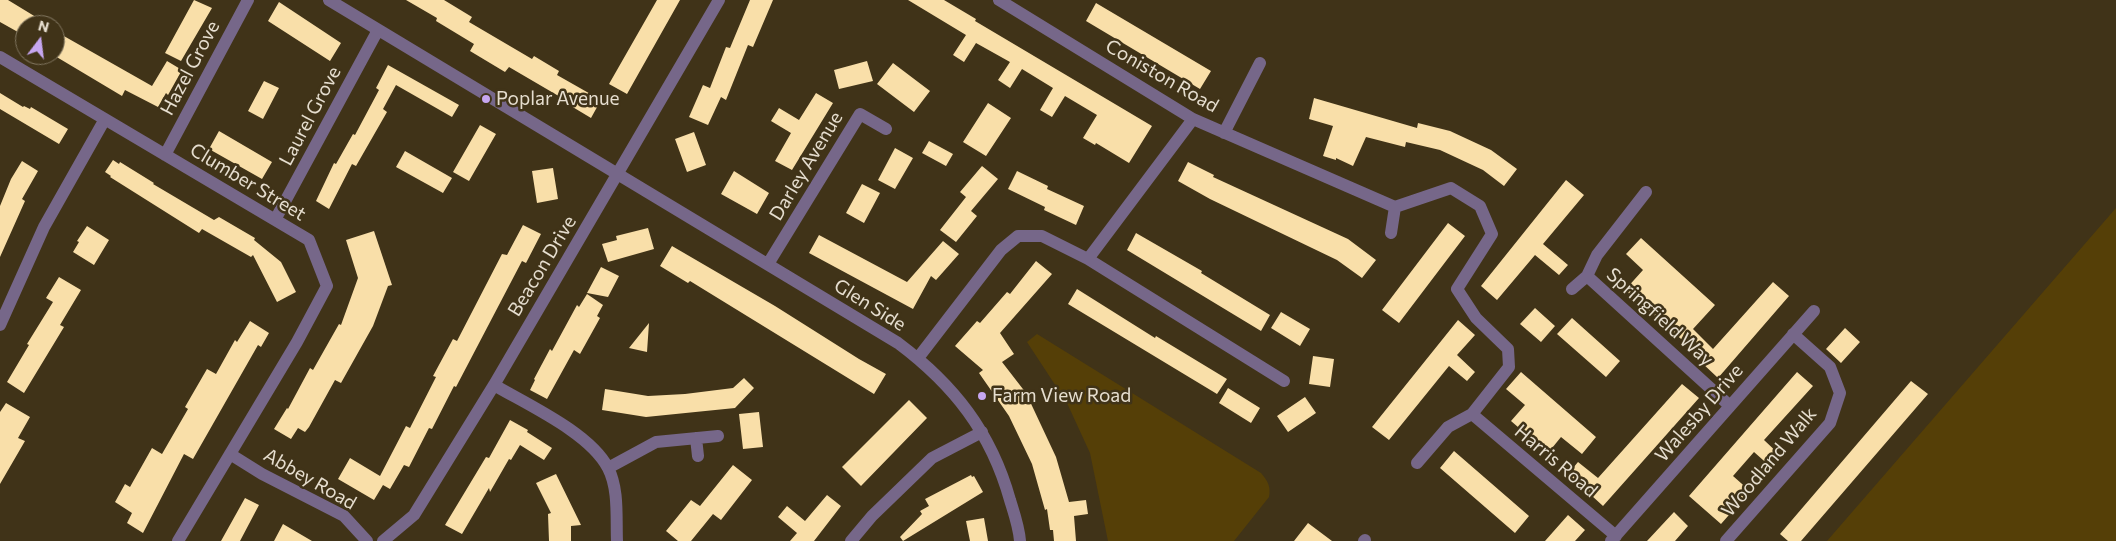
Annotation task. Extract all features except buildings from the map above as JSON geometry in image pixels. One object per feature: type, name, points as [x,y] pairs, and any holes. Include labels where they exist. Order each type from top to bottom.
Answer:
[{"type":"street","name":"Hazel Grove","points":[[165,155],[248,0]]},
{"type":"street","points":[[329,0],[619,173]]},
{"type":"street","name":"Beacon Drive","points":[[383,541],[414,514],[494,385],[719,0]]},
{"type":"street","name":"Coniston Road","points":[[999,0],[1193,119],[1396,207]]},
{"type":"street","name":"Laurel Grove","points":[[275,220],[378,30]]},
{"type":"street","name":"Clumber Street","points":[[0,57],[309,240],[327,286],[298,342],[178,541]]},
{"type":"street","points":[[1224,133],[1260,64]]},
{"type":"street","name":"Darley Avenue","points":[[768,264],[860,114],[886,129]]},
{"type":"street","points":[[0,325],[44,227],[105,119]]},
{"type":"street","points":[[1088,259],[1193,119]]},
{"type":"street","name":"Glen Side","points":[[619,173],[898,343],[918,358],[964,404],[982,432],[1003,474],[1019,530],[1020,541]]},
{"type":"street","points":[[1391,233],[1396,207],[1451,188],[1480,206],[1492,234],[1457,289],[1476,318],[1508,349],[1509,367],[1472,414],[1448,427],[1417,463]]},
{"type":"street","name":"Springfield Way","points":[[1572,289],[1587,276],[1597,255],[1646,192]]},
{"type":"street","points":[[918,358],[1001,250],[1018,236],[1042,236],[1088,259],[1284,381]]},
{"type":"street","name":"Springfield Way","points":[[1587,276],[1730,406]]},
{"type":"street","name":"Walesby Drive","points":[[1613,538],[1814,310]]},
{"type":"street","name":"Woodland Walk","points":[[1726,541],[1830,424],[1840,393],[1830,367],[1793,334]]},
{"type":"street","points":[[494,385],[575,433],[593,449],[608,468],[614,488],[617,541]]},
{"type":"street","name":"Harris Road","points":[[1472,414],[1613,538]]},
{"type":"street","points":[[851,541],[872,516],[932,458],[982,432]]},
{"type":"street","points":[[608,468],[656,442],[718,436]]},
{"type":"street","points":[[696,438],[698,456]]},
{"type":"street","name":"Abbey Road","points":[[230,454],[262,474],[344,516],[367,541]]},
{"type":"shaded area","points":[[2116,208],[2116,541],[1827,541]]},
{"type":"shaded area","points":[[1037,334],[1261,473],[1270,490],[1269,497],[1234,541],[1108,541],[1090,453],[1067,403],[1027,342]]},
{"type":"place","name":"Poplar Avenue","points":[[486,99]]},
{"type":"place","name":"Farm View Road","points":[[982,396]]}]
